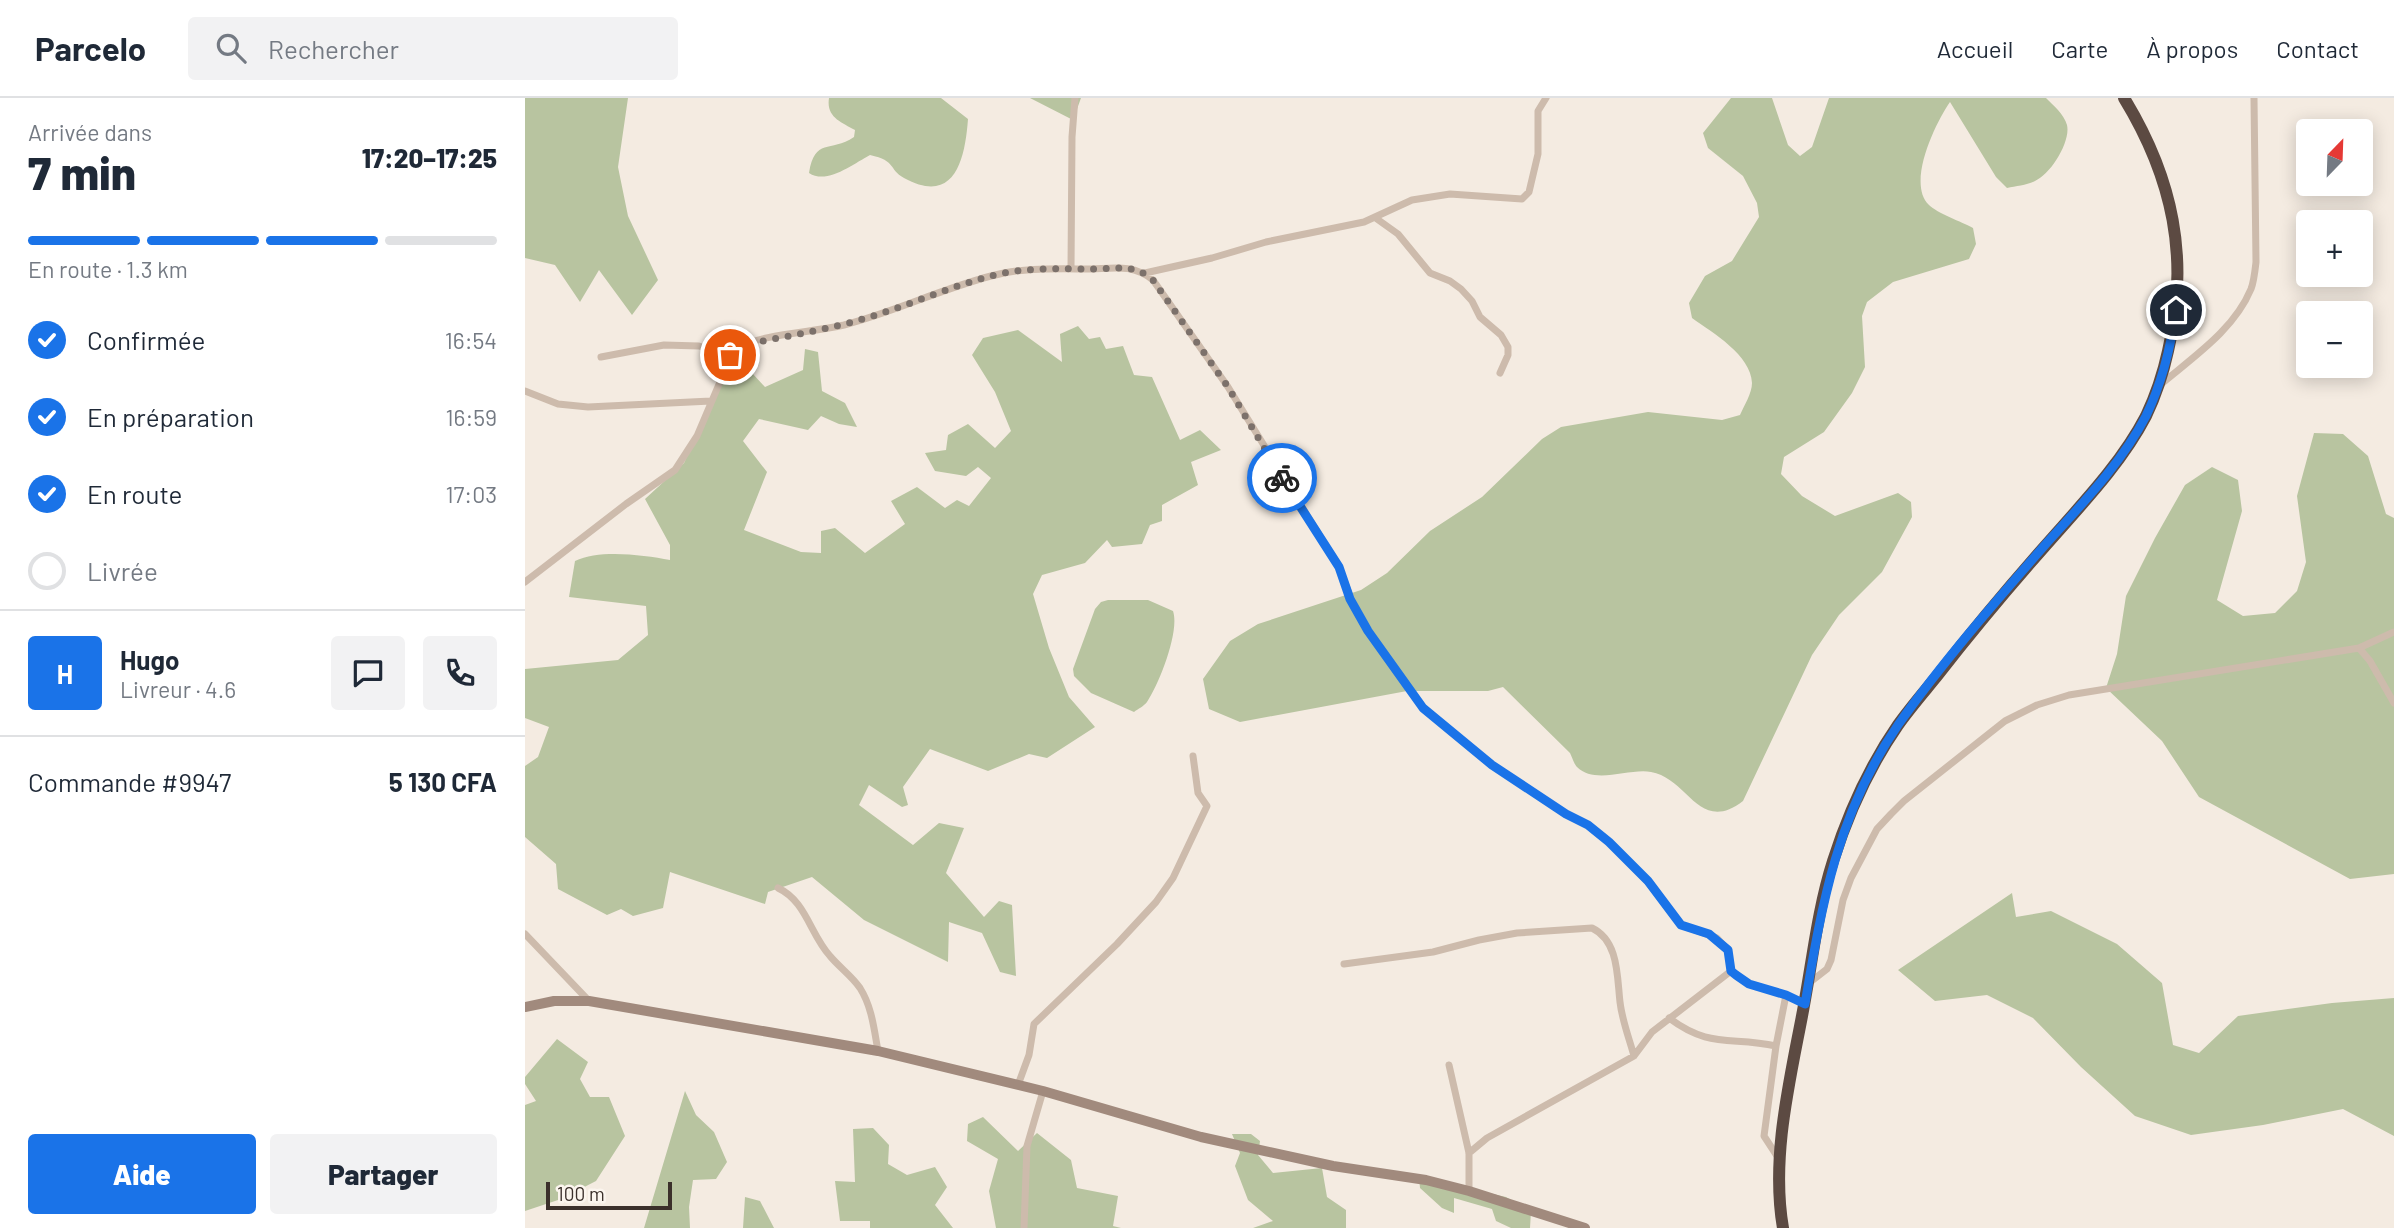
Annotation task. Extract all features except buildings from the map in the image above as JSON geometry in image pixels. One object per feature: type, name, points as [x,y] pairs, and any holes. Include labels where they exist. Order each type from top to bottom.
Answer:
[{"type":"highway","points":[[1783,1228],[1780,1212],[1780,1162],[1787,1098],[1832,863],[1849,815],[1869,773],[1898,726],[2013,582],[2097,486],[2145,418],[2160,385],[2179,290],[2179,256],[2172,214],[2158,164],[2124,98]]},
{"type":"street","points":[[1071,269],[1075,98]]},
{"type":"street","points":[[1145,273],[1266,242],[1377,219],[1412,200],[1450,194],[1522,199],[1526,197],[1538,154],[1538,111],[1546,98]]},
{"type":"street","points":[[2160,385],[2220,334],[2242,306],[2252,287],[2256,262],[2254,98]]},
{"type":"street","points":[[1377,219],[1398,234],[1430,273],[1461,289],[1481,317],[1501,335],[1508,347],[1508,355],[1500,373]]},
{"type":"street","points":[[525,582],[675,470],[697,436],[734,349],[901,309],[992,275],[1127,266],[1145,273],[1153,280],[1228,387],[1339,567],[1350,599],[1368,631],[1423,708],[1492,765],[1566,814],[1588,825],[1609,842],[1648,881],[1681,925],[1709,934],[1728,950],[1731,971],[1749,984],[1805,1004]]},
{"type":"street","points":[[601,357],[664,345],[699,346],[730,355]]},
{"type":"street","points":[[525,391],[558,404],[588,407],[711,401]]},
{"type":"street","points":[[1808,983],[1827,969],[1851,877],[1877,829],[1904,801],[2005,721],[2037,705],[2069,695],[2359,648],[2394,632]]},
{"type":"street","points":[[2359,648],[2371,661],[2394,703]]},
{"type":"street","points":[[1018,1085],[1034,1024],[1117,944],[1156,902],[1173,878],[1207,806],[1198,793],[1193,756]]},
{"type":"street","points":[[778,888],[790,894],[799,904],[813,934],[829,956],[860,988],[872,1017],[878,1051]]},
{"type":"street","points":[[1344,964],[1433,952],[1517,933],[1592,928],[1598,931],[1612,953],[1619,974],[1620,1003],[1634,1056]]},
{"type":"street","points":[[525,934],[589,1001]]},
{"type":"street","points":[[1469,1153],[1487,1138],[1634,1056],[1652,1032],[1731,971]]},
{"type":"street","points":[[1780,1162],[1764,1136],[1786,995]]},
{"type":"street","points":[[525,1007],[554,1001],[589,1001],[878,1051],[1043,1091],[1201,1138],[1346,1169],[1426,1180],[1585,1228]]},
{"type":"street","points":[[1669,1018],[1682,1028],[1707,1039],[1758,1042],[1776,1046]]},
{"type":"street","points":[[1449,1065],[1469,1153],[1469,1191]]},
{"type":"street","points":[[1024,1228],[1027,1146],[1043,1091]]},
{"type":"street","points":[[1777,1228],[1780,1212]]},
{"type":"green space","points":[[525,98],[628,98],[618,167],[628,216],[658,280],[632,315],[599,270],[580,302],[555,265],[525,258]]},
{"type":"green space","points":[[829,98],[941,98],[968,119],[964,149],[954,174],[946,182],[935,186],[921,185],[899,175],[884,160],[870,155],[832,175],[824,177],[809,173],[815,154],[820,150],[854,137],[855,130],[832,114]]},
{"type":"green space","points":[[1030,98],[1081,98],[1073,120]]},
{"type":"green space","points":[[1731,98],[1772,98],[1788,145],[1800,156],[1812,147],[1829,98],[2046,98],[2058,110],[2067,125],[2063,149],[2047,172],[2032,182],[2007,188],[1996,177],[1950,102],[1938,123],[1922,168],[1923,195],[1933,208],[1973,228],[1976,244],[1969,259],[1893,282],[1867,302],[1862,316],[1865,367],[1852,393],[1824,432],[1784,457],[1781,474],[1802,496],[1835,516],[1898,493],[1911,502],[1912,517],[1882,572],[1839,615],[1812,655],[1743,801],[1728,810],[1715,812],[1694,802],[1664,776],[1651,772],[1593,775],[1584,772],[1576,766],[1570,753],[1503,687],[1488,691],[1407,691],[1240,722],[1209,709],[1203,679],[1230,641],[1258,624],[1361,590],[1387,573],[1430,531],[1482,497],[1542,439],[1561,427],[1648,412],[1722,420],[1740,415],[1751,391],[1750,373],[1738,354],[1692,318],[1689,303],[1705,276],[1732,261],[1759,217],[1757,203],[1743,176],[1708,148],[1703,133]]},
{"type":"green space","points":[[1078,326],[1089,339],[1100,337],[1106,349],[1123,346],[1134,375],[1152,377],[1180,440],[1200,430],[1221,450],[1191,462],[1198,485],[1162,505],[1162,521],[1150,525],[1142,544],[1112,547],[1107,540],[1085,563],[1042,575],[1033,594],[1049,648],[1069,697],[1095,727],[1047,758],[1029,754],[988,771],[930,749],[903,787],[908,805],[902,807],[869,785],[859,805],[913,845],[939,823],[964,828],[946,873],[984,917],[999,901],[1012,905],[1016,976],[1000,972],[982,933],[949,922],[948,962],[864,920],[812,877],[768,892],[765,904],[670,872],[663,908],[633,916],[621,909],[607,915],[558,889],[556,864],[525,837],[525,766],[538,757],[549,727],[525,718],[525,669],[618,660],[648,635],[646,606],[569,597],[575,561],[609,554],[670,560],[670,545],[645,499],[684,463],[726,370],[752,373],[765,387],[803,370],[805,349],[818,352],[822,391],[845,403],[857,427],[839,424],[821,416],[808,430],[759,419],[743,441],[767,472],[744,530],[801,552],[821,553],[821,531],[835,528],[865,553],[905,524],[891,501],[917,487],[945,508],[957,500],[969,506],[991,478],[978,467],[966,476],[935,471],[925,453],[946,450],[948,435],[968,424],[995,448],[1011,431],[995,392],[972,355],[983,338],[1018,330],[1062,362],[1060,334]]},
{"type":"green space","points":[[2314,433],[2343,434],[2368,456],[2386,514],[2394,518],[2394,874],[2350,879],[2199,797],[2162,741],[2106,688],[2117,654],[2126,596],[2185,485],[2212,467],[2238,480],[2242,511],[2217,600],[2243,616],[2275,613],[2297,591],[2306,562],[2297,496]]},
{"type":"green space","points":[[1148,600],[1173,611],[1174,631],[1162,671],[1147,702],[1134,712],[1091,693],[1074,676],[1073,669],[1095,609],[1101,602]]},
{"type":"green space","points":[[2012,893],[2016,917],[2051,911],[2117,944],[2162,983],[2173,1045],[2199,1053],[2238,1016],[2332,1003],[2394,998],[2394,1136],[2343,1109],[2263,1125],[2191,1135],[2135,1116],[2033,1018],[1987,995],[1935,1001],[1898,970]]},
{"type":"green space","points":[[557,1039],[588,1062],[580,1079],[590,1097],[609,1097],[625,1136],[596,1181],[561,1199],[525,1211],[525,1105],[536,1101],[525,1084],[525,1077]]},
{"type":"green space","points":[[685,1091],[696,1115],[714,1132],[727,1162],[716,1179],[693,1180],[689,1207],[690,1228],[644,1228]]},
{"type":"green space","points":[[983,1117],[1018,1151],[1037,1133],[1071,1160],[1077,1188],[1118,1196],[1113,1226],[1121,1228],[996,1228],[989,1191],[998,1159],[967,1141],[968,1124]]},
{"type":"green space","points":[[873,1128],[889,1145],[888,1164],[907,1175],[935,1167],[947,1187],[935,1205],[953,1228],[870,1228],[870,1221],[840,1221],[835,1181],[855,1182],[853,1129]]},
{"type":"green space","points":[[1232,1134],[1251,1134],[1260,1141],[1258,1155],[1273,1173],[1322,1168],[1327,1197],[1346,1210],[1346,1228],[1253,1228],[1273,1221],[1248,1200],[1235,1166],[1240,1153]]},
{"type":"green space","points":[[1419,1177],[1506,1197],[1531,1211],[1530,1228],[1511,1228],[1496,1221],[1492,1209],[1454,1198],[1454,1213],[1442,1208],[1420,1188]]},
{"type":"green space","points":[[745,1197],[760,1201],[774,1228],[743,1228]]},
{"type":"way so far","points":[[730,355],[740,346],[843,325],[901,309],[992,275],[1127,266],[1145,273],[1153,280],[1228,387],[1282,478]]},
{"type":"route","points":[[1282,478],[1339,567],[1350,599],[1368,631],[1423,708],[1492,765],[1566,814],[1588,825],[1609,842],[1648,881],[1681,925],[1717,938],[1728,950],[1731,971],[1736,975],[1749,984],[1805,1004],[1832,863],[1849,815],[1869,773],[1898,726],[1940,672],[2013,582],[2097,486],[2126,447],[2145,418],[2160,385],[2176,310]]}]
